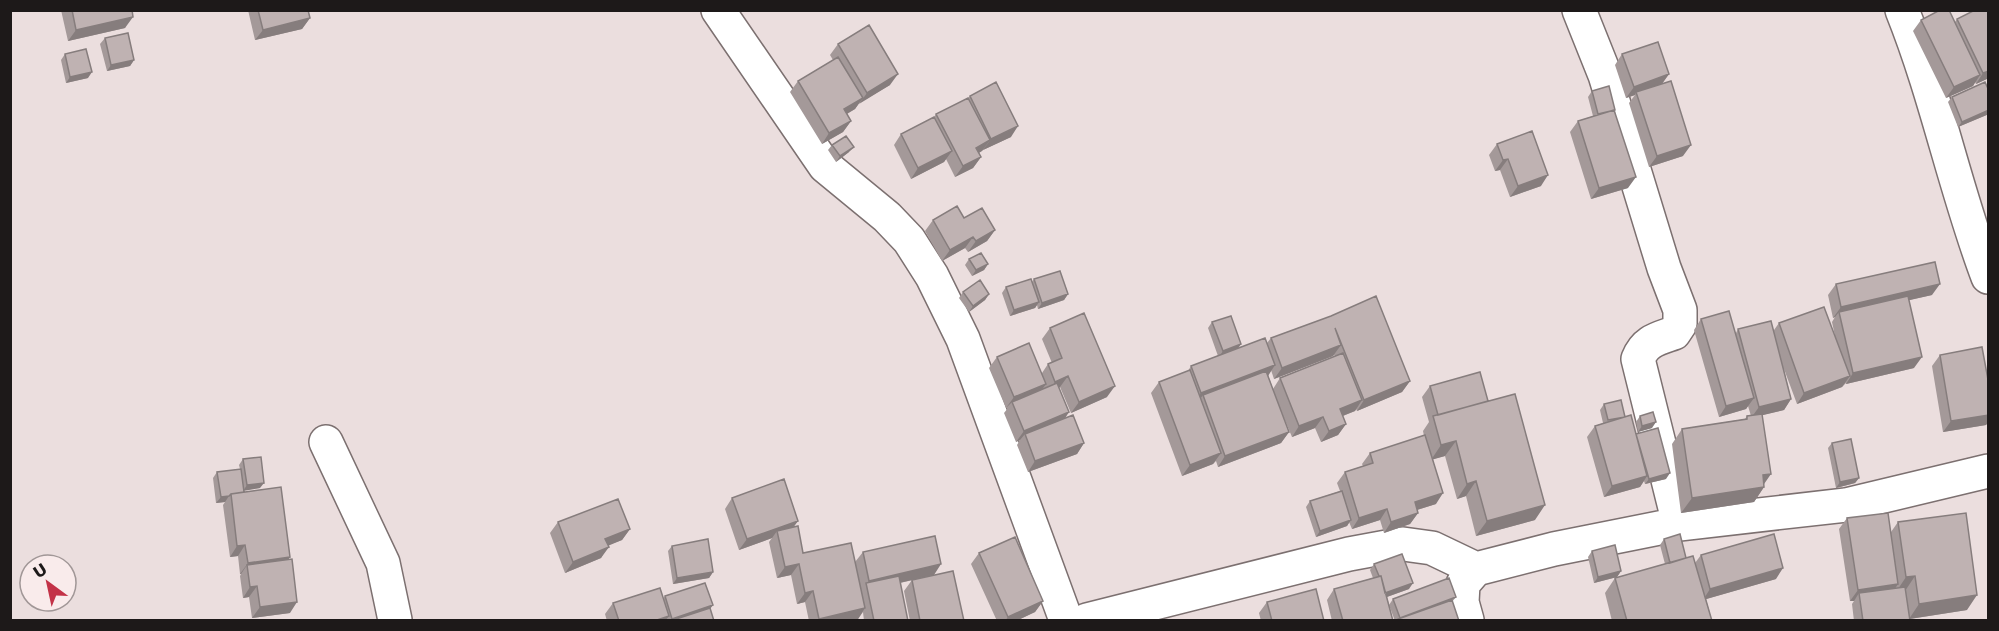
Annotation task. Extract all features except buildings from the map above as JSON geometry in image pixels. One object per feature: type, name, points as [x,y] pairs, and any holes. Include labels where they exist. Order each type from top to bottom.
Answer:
[{"type":"street","points":[[718,10],[825,166],[909,240],[932,276],[963,339],[1066,621]]},
{"type":"street","points":[[1579,10],[1605,75],[1664,268],[1680,310],[1680,324],[1674,333],[1654,340],[1642,349],[1638,359],[1679,524]]},
{"type":"street","points":[[1906,12],[1973,235],[1989,277]]},
{"type":"street","points":[[326,442],[383,563],[395,621]]},
{"type":"street","points":[[1467,621],[1462,602],[1463,584],[1476,569],[1554,549],[1679,524],[1846,505],[1989,471]]},
{"type":"street","points":[[1087,621],[1349,554],[1402,544],[1432,548],[1476,569]]}]
